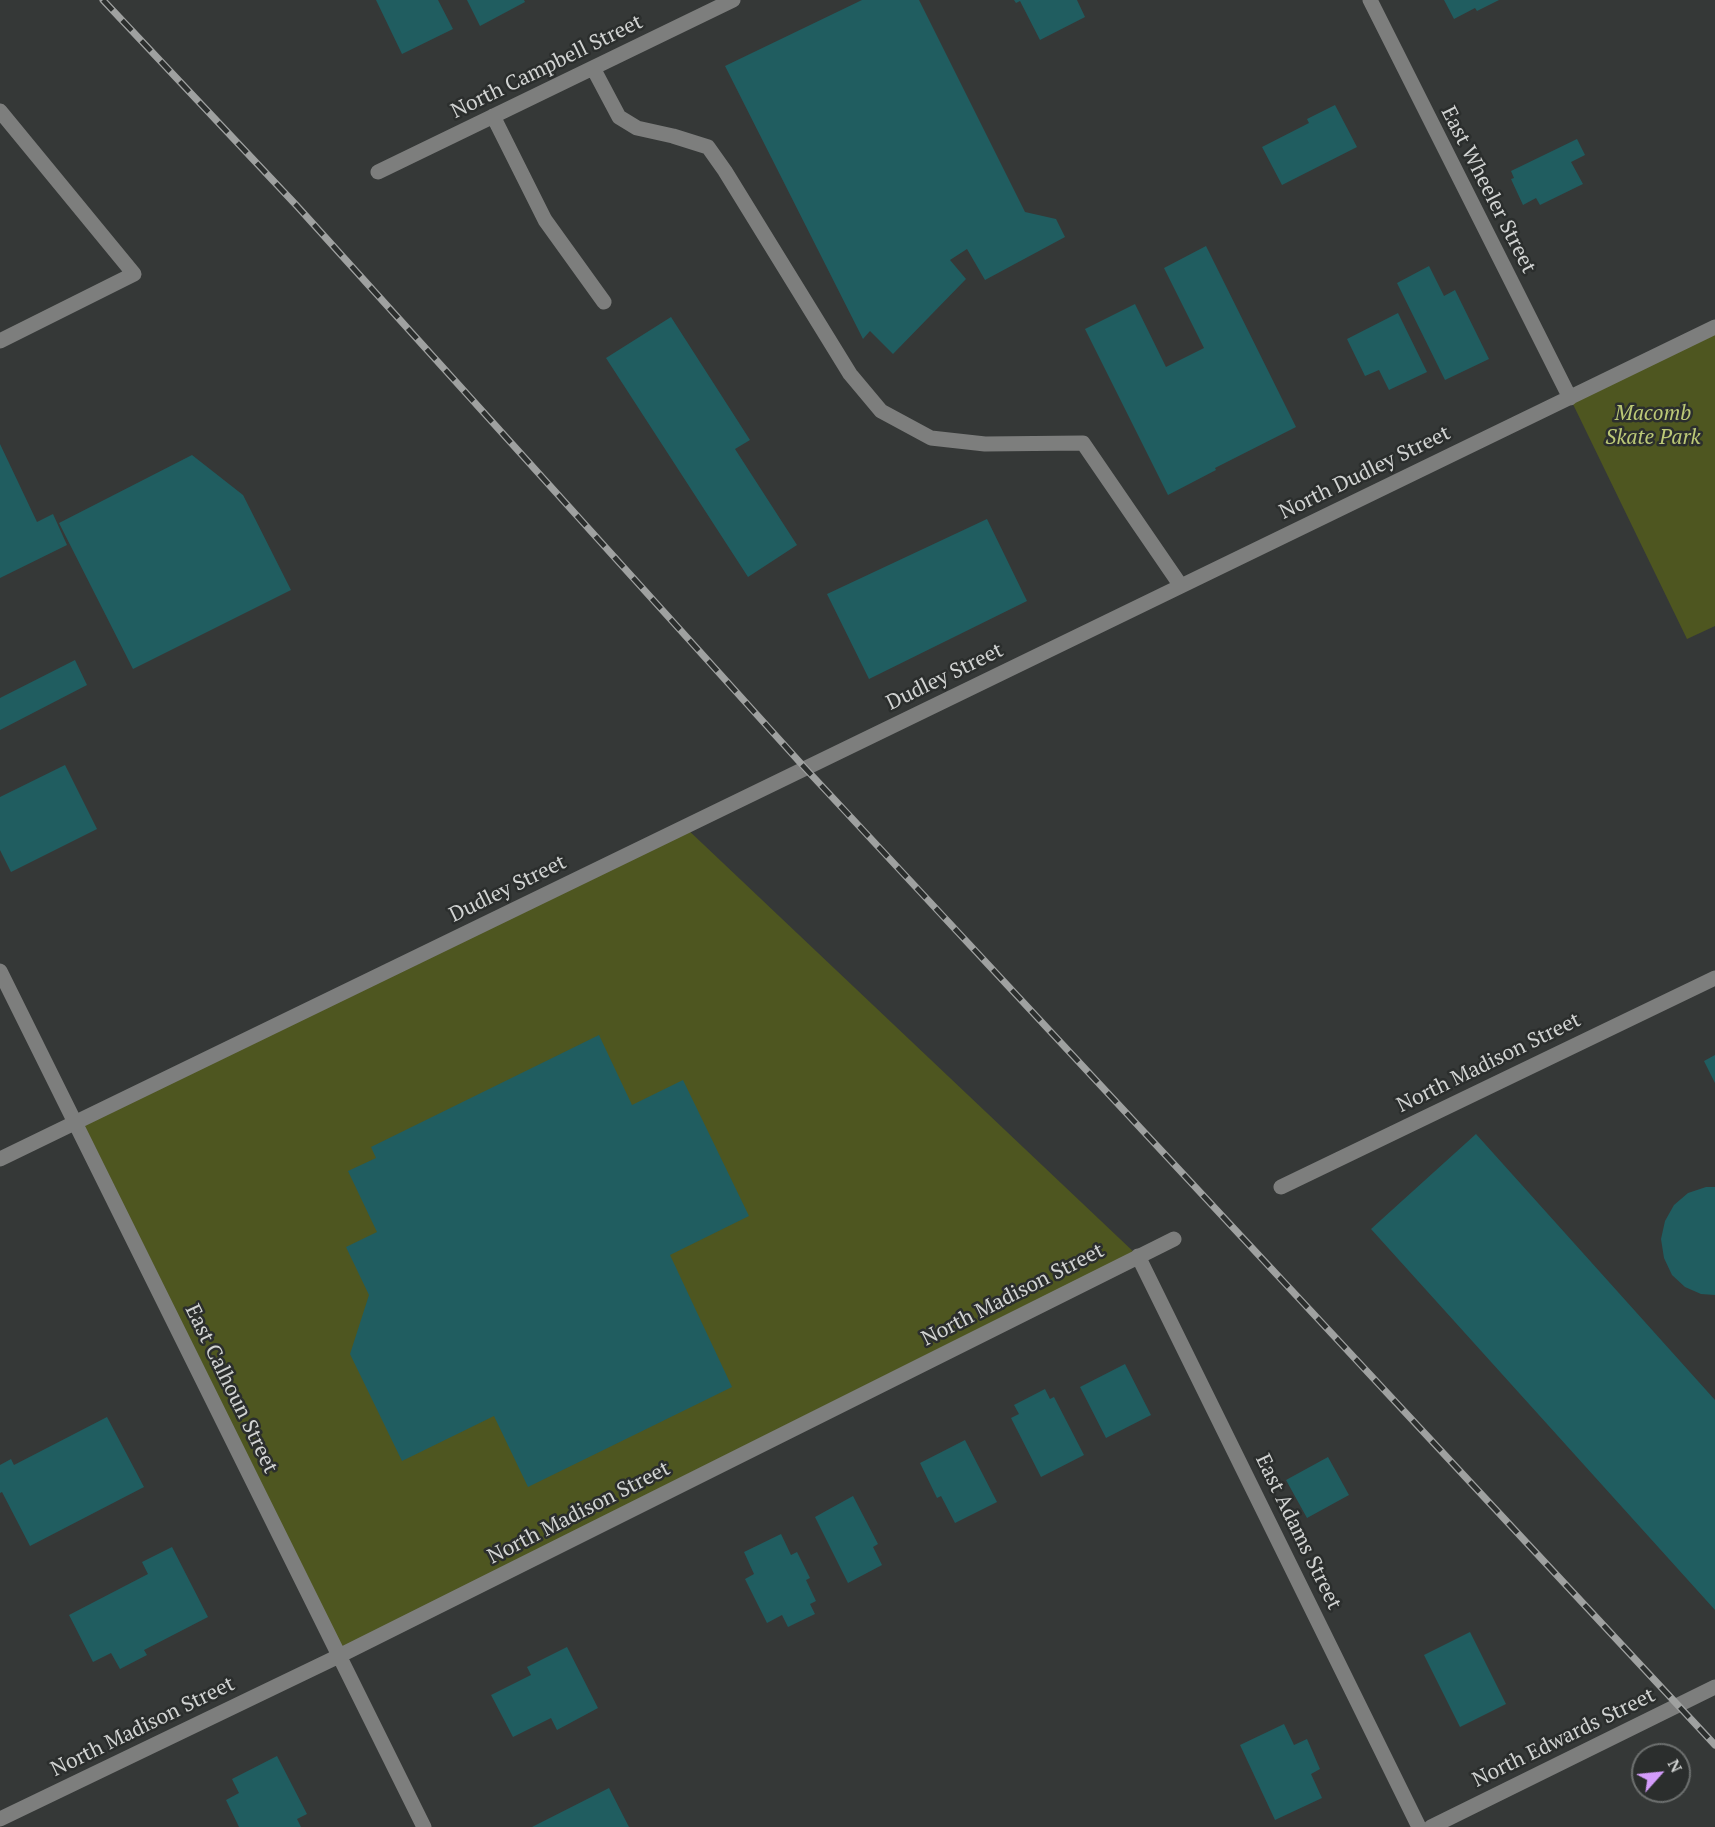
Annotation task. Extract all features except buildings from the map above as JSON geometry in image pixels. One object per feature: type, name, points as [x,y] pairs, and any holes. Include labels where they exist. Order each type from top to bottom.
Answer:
[{"type":"street","name":"North Campbell Street","points":[[378,172],[734,0]]},
{"type":"street","name":"East Wheeler Street","points":[[1370,0],[1569,398]]},
{"type":"street","points":[[593,68],[619,117],[637,128],[674,136],[708,147],[850,374],[881,411],[931,438],[985,444],[1083,443],[1181,586]]},
{"type":"street","points":[[0,111],[134,274],[0,341]]},
{"type":"street","points":[[493,116],[545,220],[604,302]]},
{"type":"street","name":"North Dudley Street","points":[[1034,657],[1715,327]]},
{"type":"street","name":"Dudley Street","points":[[0,1159],[1034,657]]},
{"type":"street","name":"East Calhoun Street","points":[[0,971],[424,1827]]},
{"type":"street","name":"North Madison Street","points":[[1281,1187],[1715,978]]},
{"type":"street","name":"North Madison Street","points":[[0,1819],[339,1656],[1174,1239]]},
{"type":"street","name":"East Adams Street","points":[[1138,1256],[1419,1827]]},
{"type":"street","name":"North Edwards Street","points":[[1431,1827],[1715,1687]]},
{"type":"green space","name":"Macomb Skate Park","points":[[1715,327],[1715,626],[1687,639],[1570,398]]},
{"type":"green space","points":[[685,827],[1138,1256],[339,1656],[76,1122]]},
{"type":"railway","points":[[103,0],[297,206],[805,768],[1715,1745]]}]
